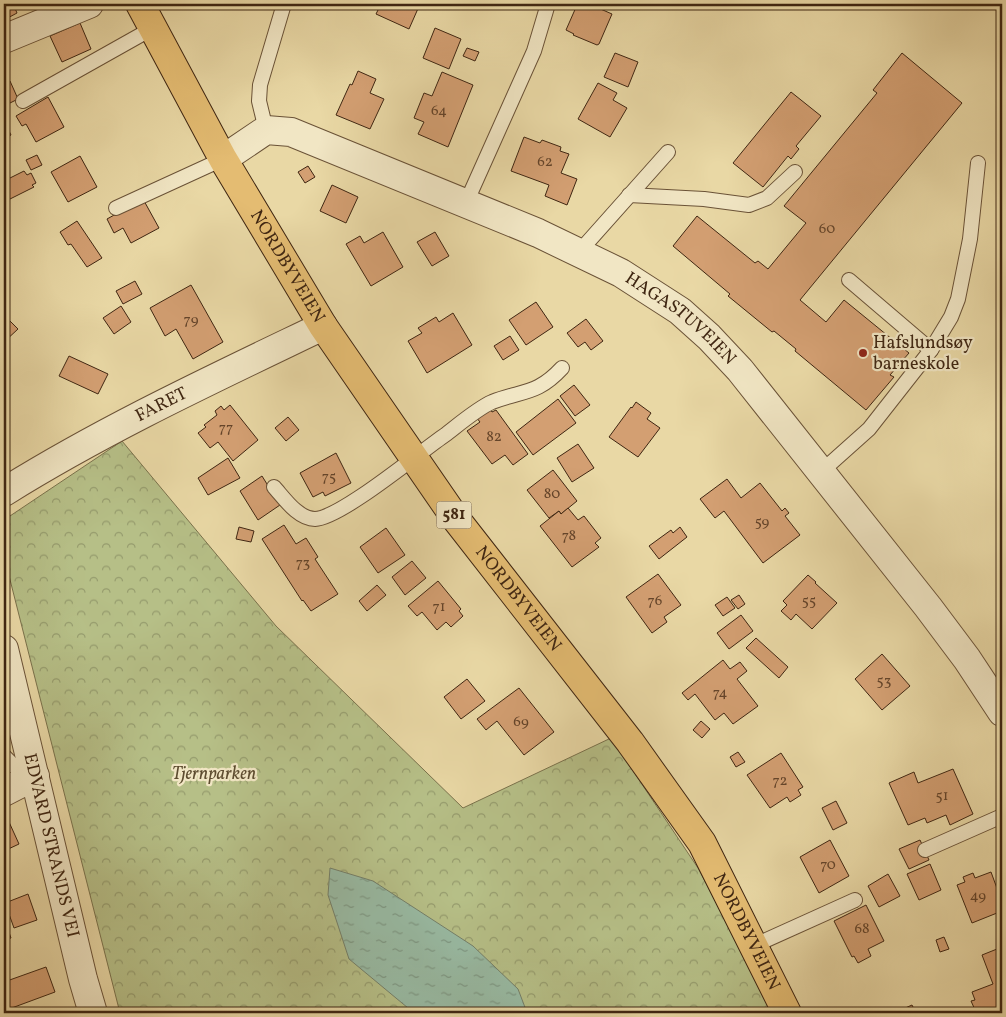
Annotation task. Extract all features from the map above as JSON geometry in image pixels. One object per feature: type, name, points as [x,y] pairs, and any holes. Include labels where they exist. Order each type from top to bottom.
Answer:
[{"type":"main road","name":"NORDBYVEIEN","points":[[140,4],[223,159],[323,326],[456,519],[630,742],[702,843],[787,1013]]},
{"type":"street","points":[[4,39],[89,4]]},
{"type":"street","points":[[223,159],[266,130]]},
{"type":"street","name":"HAGASTUVEIEN","points":[[266,130],[291,132],[538,232],[621,273],[687,318],[740,370],[822,471],[961,651],[1002,712]]},
{"type":"street","name":"FARET","points":[[4,492],[51,463],[184,394],[323,326]]},
{"type":"street","name":"EDVARD STRANDS VEI","points":[[4,649],[32,778],[93,1013]]},
{"type":"street","points":[[4,792],[32,778]]},
{"type":"lane","points":[[266,130],[259,101],[260,85],[284,4]]},
{"type":"lane","points":[[466,203],[534,51],[548,4]]},
{"type":"lane","points":[[22,101],[153,28]]},
{"type":"lane","points":[[579,252],[668,152]]},
{"type":"lane","points":[[116,208],[223,159]]},
{"type":"lane","points":[[822,471],[868,428],[930,350],[951,317],[958,299],[970,239],[978,163]]},
{"type":"lane","points":[[629,195],[704,199],[749,205],[767,198],[795,172]]},
{"type":"lane","points":[[849,280],[930,350]]},
{"type":"lane","points":[[274,487],[298,512],[307,518],[315,519],[329,515],[390,476],[490,403],[539,388],[562,368]]},
{"type":"lane","points":[[4,756],[32,778]]},
{"type":"lane","points":[[925,850],[1002,816]]},
{"type":"lane","points":[[753,946],[855,900]]},
{"type":"green space","name":"Tjernparken","points":[[122,441],[276,626],[463,808],[611,738],[698,868],[774,1013],[526,1013],[526,1010],[373,881],[408,1008],[422,1013],[120,1013],[4,556],[4,520]]},
{"type":"water","points":[[330,868],[373,881],[473,946],[518,989],[526,1013],[422,1013],[408,1008],[349,959],[328,895]]},
{"type":"building","points":[[381,4],[420,4],[409,29],[376,14]]},
{"type":"building","points":[[575,4],[598,4],[596,7],[612,14],[599,44],[597,45],[573,35],[566,30],[577,5]]},
{"type":"building","points":[[14,6],[17,13],[4,20],[4,11]]},
{"type":"building","points":[[80,23],[91,49],[62,62],[50,36]]},
{"type":"building","points":[[435,28],[461,39],[449,69],[423,58]]},
{"type":"building","points":[[467,48],[479,52],[475,61],[463,56]]},
{"type":"building","points":[[615,53],[638,62],[628,87],[604,77]]},
{"type":"building","points":[[902,53],[962,103],[800,300],[826,322],[844,300],[909,353],[890,375],[894,377],[866,410],[795,351],[796,349],[728,296],[730,294],[673,246],[697,216],[755,263],[758,261],[768,269],[806,223],[784,206],[877,93],[873,90]]},
{"type":"building","points":[[358,71],[376,79],[370,93],[384,99],[370,129],[336,115]]},
{"type":"building","points":[[442,72],[473,85],[448,147],[418,134],[424,122],[414,118],[424,93],[432,96]]},
{"type":"building","points":[[10,81],[18,99],[4,106],[4,84]]},
{"type":"building","points":[[598,83],[617,93],[613,100],[627,108],[610,137],[578,119]]},
{"type":"building","points":[[791,92],[821,116],[796,146],[799,149],[791,159],[788,156],[763,187],[733,163]]},
{"type":"building","points":[[48,97],[64,127],[36,142],[26,124],[22,126],[16,116]]},
{"type":"building","points":[[4,121],[11,135],[4,139]]},
{"type":"building","points":[[524,137],[540,143],[542,140],[561,147],[560,151],[569,154],[561,173],[577,179],[567,205],[545,196],[549,185],[511,171]]},
{"type":"building","points":[[37,155],[42,165],[31,170],[26,160]]},
{"type":"building","points":[[80,156],[97,187],[68,202],[51,172]]},
{"type":"building","points":[[308,166],[315,177],[305,183],[298,172]]},
{"type":"building","points":[[24,171],[27,175],[31,173],[36,183],[32,185],[34,187],[4,202],[4,185],[7,183],[6,180]]},
{"type":"building","points":[[332,185],[358,197],[346,223],[320,211]]},
{"type":"building","points":[[143,199],[159,228],[131,243],[123,228],[114,233],[107,219]]},
{"type":"building","points":[[77,221],[102,258],[87,267],[71,244],[68,245],[60,232]]},
{"type":"building","points":[[383,232],[403,267],[371,286],[346,244],[360,236],[364,243]]},
{"type":"building","points":[[435,232],[449,256],[432,266],[417,242]]},
{"type":"building","points":[[135,281],[142,294],[123,304],[116,291]]},
{"type":"building","points":[[191,285],[223,342],[193,359],[176,329],[165,336],[150,308]]},
{"type":"building","points":[[536,302],[553,327],[526,345],[509,320]]},
{"type":"building","points":[[121,306],[131,322],[114,334],[103,318]]},
{"type":"building","points":[[453,313],[472,345],[427,373],[408,341],[422,333],[418,328],[436,317],[439,322]]},
{"type":"building","points":[[586,319],[603,341],[591,350],[585,342],[578,347],[567,333]]},
{"type":"building","points":[[10,321],[18,329],[4,342],[4,327]]},
{"type":"building","points":[[510,336],[519,350],[503,360],[494,346]]},
{"type":"building","points":[[69,356],[108,374],[98,394],[59,376]]},
{"type":"building","points":[[574,385],[590,405],[575,416],[560,396]]},
{"type":"building","points":[[558,399],[576,423],[533,455],[516,432]]},
{"type":"building","points":[[636,402],[651,413],[647,419],[660,428],[638,457],[609,437]]},
{"type":"building","points":[[230,405],[258,440],[233,461],[218,442],[210,448],[198,433],[206,427],[204,425],[217,415],[215,411],[221,406],[224,410]]},
{"type":"building","points":[[489,407],[492,412],[496,410],[528,454],[513,465],[505,455],[492,464],[467,431],[480,422],[476,417]]},
{"type":"building","points":[[288,417],[299,430],[286,441],[275,428]]},
{"type":"building","points":[[578,444],[594,468],[572,482],[557,458]]},
{"type":"building","points":[[336,453],[351,483],[325,496],[323,492],[313,497],[300,473]]},
{"type":"building","points":[[228,458],[240,478],[208,495],[198,478]]},
{"type":"building","points":[[553,470],[577,501],[561,514],[559,511],[549,518],[527,490]]},
{"type":"building","points":[[262,476],[280,505],[258,520],[240,491]]},
{"type":"building","points":[[727,479],[741,498],[760,483],[782,511],[785,508],[789,513],[785,516],[800,535],[763,563],[724,511],[715,518],[700,499]]},
{"type":"building","points":[[568,508],[578,520],[584,516],[601,538],[595,543],[599,547],[572,567],[540,526],[559,511],[561,514]]},
{"type":"building","points":[[284,525],[296,544],[306,538],[318,557],[315,559],[338,594],[311,611],[302,601],[262,539]]},
{"type":"building","points":[[239,527],[254,531],[251,542],[236,539]]},
{"type":"building","points":[[680,527],[687,537],[659,559],[649,546],[671,530],[673,533]]},
{"type":"building","points":[[386,528],[405,555],[378,573],[360,547]]},
{"type":"building","points":[[412,561],[426,578],[405,595],[392,577]]},
{"type":"building","points":[[658,574],[681,605],[664,617],[667,622],[652,633],[626,597]]},
{"type":"building","points":[[808,575],[837,603],[812,629],[796,614],[791,620],[781,611],[787,605],[783,601]]},
{"type":"building","points":[[438,581],[461,609],[459,611],[463,616],[451,627],[446,622],[437,630],[422,612],[417,616],[408,606]]},
{"type":"building","points":[[377,585],[386,595],[367,611],[359,601]]},
{"type":"building","points":[[739,595],[745,604],[738,609],[731,600]]},
{"type":"building","points":[[727,597],[735,608],[723,616],[715,605]]},
{"type":"building","points":[[741,615],[753,631],[729,649],[717,633]]},
{"type":"building","points":[[756,638],[788,667],[779,678],[746,648]]},
{"type":"building","points":[[882,654],[910,686],[882,710],[855,679]]},
{"type":"building","points":[[723,660],[730,669],[740,662],[747,671],[737,679],[758,706],[733,724],[724,713],[715,720],[695,694],[688,700],[682,693]]},
{"type":"building","points":[[467,679],[485,701],[461,719],[444,697]]},
{"type":"building","points":[[519,688],[554,732],[524,755],[497,721],[486,730],[477,719]]},
{"type":"building","points":[[701,721],[710,729],[702,738],[693,730]]},
{"type":"building","points":[[738,752],[745,762],[736,767],[730,757]]},
{"type":"building","points":[[781,753],[803,787],[798,790],[801,795],[790,802],[787,797],[770,808],[747,775]]},
{"type":"building","points":[[953,769],[973,814],[950,825],[946,815],[927,823],[925,818],[908,825],[889,783],[914,772],[918,783]]},
{"type":"building","points":[[836,801],[847,823],[833,830],[822,808]]},
{"type":"building","points":[[4,811],[19,844],[4,851]]},
{"type":"building","points":[[830,840],[849,876],[819,893],[800,857]]},
{"type":"building","points":[[920,840],[929,860],[909,869],[899,849]]},
{"type":"building","points":[[930,864],[941,890],[919,900],[907,874]]},
{"type":"building","points":[[991,872],[1002,902],[1002,911],[972,923],[957,885],[965,882],[963,877],[973,873],[975,878]]},
{"type":"building","points":[[888,874],[900,896],[879,907],[868,886]]},
{"type":"building","points":[[28,894],[37,920],[14,928],[5,903]]},
{"type":"building","points":[[866,905],[884,941],[868,949],[871,956],[858,963],[854,956],[852,957],[834,921]]},
{"type":"building","points":[[4,918],[11,938],[4,940]]},
{"type":"building","points":[[944,937],[949,949],[940,952],[936,940]]},
{"type":"building","points":[[1002,947],[1002,1011],[996,1013],[976,1012],[971,1001],[975,1000],[972,992],[993,984],[982,955]]},
{"type":"building","points":[[46,967],[55,992],[9,1009],[4,995],[4,982]]},
{"type":"building","points":[[912,1005],[916,1013],[894,1013]]},
{"type":"place","name":"Hafslundsøy barneskole","points":[[863,353]]}]
